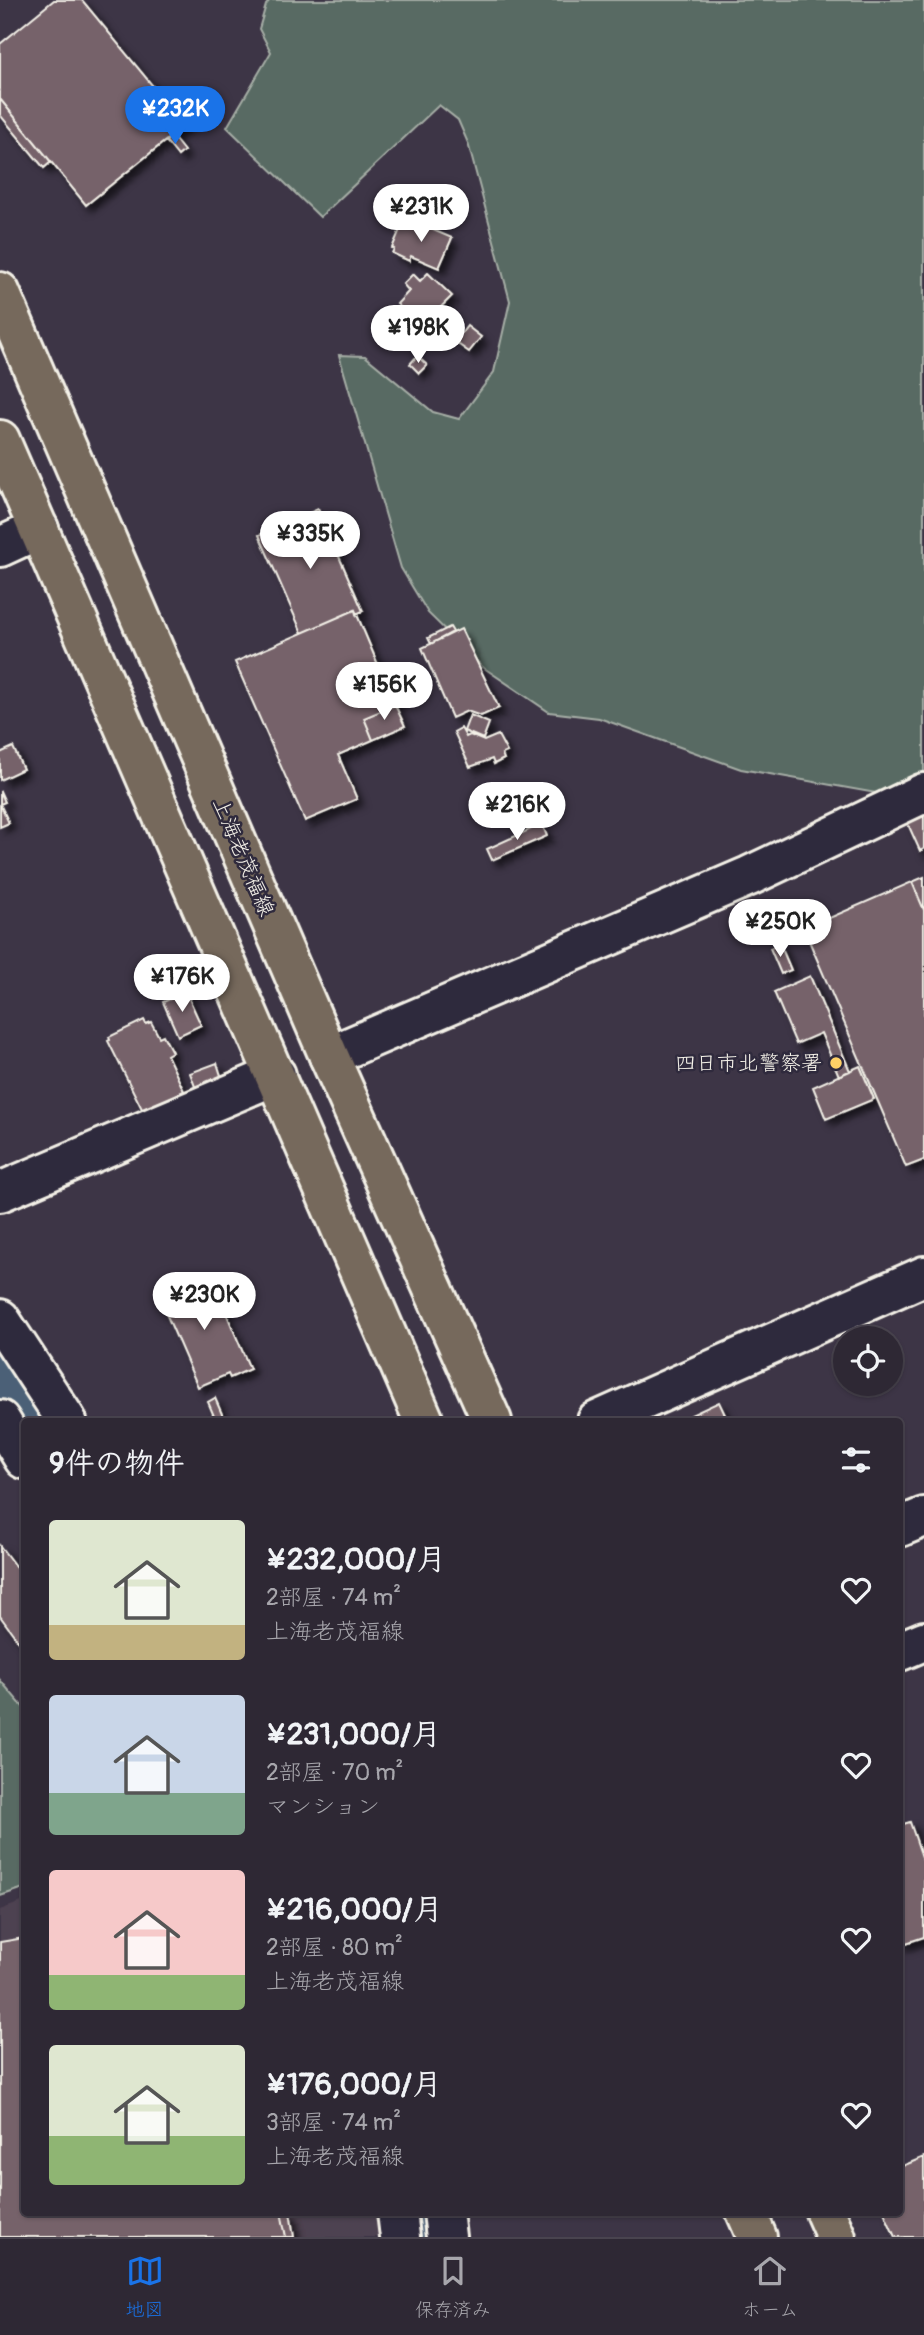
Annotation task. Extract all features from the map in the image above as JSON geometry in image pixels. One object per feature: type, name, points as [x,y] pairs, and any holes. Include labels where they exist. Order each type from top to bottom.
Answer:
[{"type":"main road","name":"上海老茂福線","points":[[0,292],[329,1056],[491,1418]]},
{"type":"main road","points":[[0,440],[423,1418]]},
{"type":"main road","points":[[748,2216],[757,2237]]},
{"type":"main road","points":[[827,2216],[836,2237]]},
{"type":"street","points":[[0,547],[39,529]]},
{"type":"street","points":[[329,1056],[749,876],[924,793]]},
{"type":"street","points":[[0,1192],[276,1075]]},
{"type":"street","points":[[604,1418],[924,1276]]},
{"type":"street","points":[[0,1319],[65,1418]]},
{"type":"street","points":[[0,1420],[21,1454]]},
{"type":"street","points":[[903,1526],[924,1517]]},
{"type":"street","points":[[903,1650],[924,1641]]},
{"type":"street","points":[[397,2216],[400,2237]]},
{"type":"street","points":[[443,2216],[446,2237]]},
{"type":"shaded area","points":[[21,1902],[21,2216],[376,2216],[378,2237],[0,2237],[0,1910]]},
{"type":"green space","points":[[270,0],[924,0],[924,776],[887,795],[741,769],[599,718],[549,712],[484,668],[428,613],[401,568],[339,355],[365,356],[433,412],[459,419],[494,372],[510,301],[468,143],[458,120],[439,105],[320,217],[227,127],[271,52],[259,29]]},
{"type":"green space","points":[[0,1680],[21,1704],[21,1889],[0,1896]]},
{"type":"building","points":[[54,0],[82,0],[185,125],[86,205],[0,99],[0,44]]},
{"type":"building","points":[[0,99],[51,162],[44,168],[0,115]]},
{"type":"building","points":[[172,136],[184,151],[178,156],[166,141]]},
{"type":"building","points":[[405,218],[452,238],[439,268],[411,256],[409,261],[392,253]]},
{"type":"building","points":[[428,273],[452,296],[440,308],[446,313],[439,321],[434,316],[422,328],[397,304],[409,291],[403,284],[413,274],[420,281]]},
{"type":"building","points":[[467,326],[481,337],[469,352],[455,342]]},
{"type":"building","points":[[417,356],[427,365],[419,373],[410,364]]},
{"type":"building","points":[[318,509],[363,611],[356,614],[355,610],[302,633],[259,535]]},
{"type":"building","points":[[355,610],[395,705],[364,718],[373,740],[338,755],[357,799],[305,821],[235,662]]},
{"type":"building","points":[[450,627],[453,632],[431,644],[428,638]]},
{"type":"building","points":[[461,629],[499,708],[481,716],[467,711],[452,718],[422,648]]},
{"type":"building","points":[[395,705],[405,726],[373,740],[364,718]]},
{"type":"building","points":[[470,715],[489,723],[483,739],[464,731]]},
{"type":"building","points":[[461,728],[466,737],[470,735],[484,741],[498,735],[507,752],[502,754],[504,759],[494,764],[492,759],[470,767],[454,732]]},
{"type":"building","points":[[13,747],[23,769],[0,780],[0,753]]},
{"type":"building","points":[[0,791],[5,802],[0,804]]},
{"type":"building","points":[[0,804],[9,823],[0,827]]},
{"type":"building","points":[[924,814],[924,849],[920,851],[907,822]]},
{"type":"building","points":[[542,824],[547,836],[492,860],[487,849]]},
{"type":"building","points":[[924,877],[924,910],[912,882]]},
{"type":"building","points":[[912,882],[924,910],[924,1160],[906,1167],[804,929]]},
{"type":"building","points":[[780,944],[791,970],[781,974],[770,948]]},
{"type":"building","points":[[810,976],[850,1071],[839,1076],[821,1033],[796,1044],[774,992]]},
{"type":"building","points":[[186,992],[201,1025],[178,1036],[163,1002]]},
{"type":"building","points":[[144,1020],[146,1024],[151,1022],[159,1037],[163,1035],[172,1052],[167,1055],[184,1091],[143,1111],[108,1041],[109,1037]]},
{"type":"building","points":[[217,1063],[223,1082],[197,1092],[190,1073]]},
{"type":"building","points":[[860,1066],[874,1099],[826,1119],[813,1087]]},
{"type":"building","points":[[203,1275],[210,1292],[216,1289],[250,1369],[230,1378],[228,1374],[198,1387],[158,1295]]},
{"type":"building","points":[[215,1398],[224,1418],[215,1418],[208,1402]]},
{"type":"building","points":[[719,1402],[727,1418],[692,1418],[691,1415]]},
{"type":"building","points":[[0,1546],[21,1574],[21,1645],[0,1616]]},
{"type":"building","points":[[910,1822],[924,1863],[924,1937],[903,1944],[903,1824]]},
{"type":"building","points":[[21,1938],[21,2216],[282,2216],[286,2237],[0,2237],[0,1942]]},
{"type":"building","points":[[924,2157],[924,2237],[895,2237],[886,2216],[903,2216],[903,2166]]},
{"type":"building","points":[[282,2216],[291,2216],[294,2237],[286,2237]]},
{"type":"waterway","points":[[0,1363],[34,1418]]},
{"type":"waterway","points":[[424,2216],[427,2237]]},
{"type":"place","name":"四日市北警察署","points":[[836,1063]]}]
